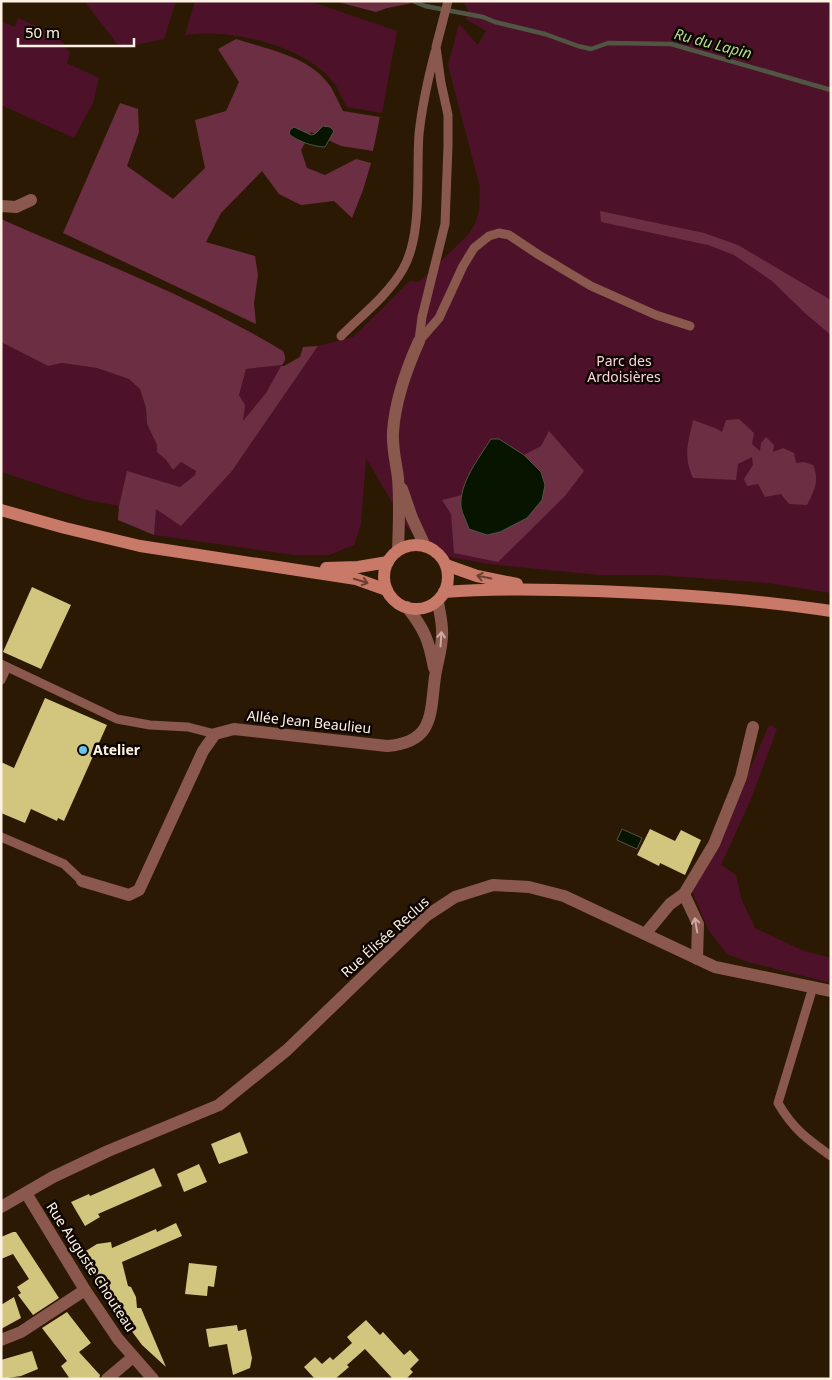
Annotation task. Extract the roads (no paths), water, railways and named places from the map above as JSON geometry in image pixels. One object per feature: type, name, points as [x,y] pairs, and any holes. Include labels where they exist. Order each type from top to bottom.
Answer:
[{"type":"main road","points":[[1,510],[140,546],[356,579],[387,590]]},
{"type":"main road","points":[[416,545],[426,546],[441,557],[446,565],[448,583],[441,596],[428,606],[418,609],[399,604],[387,590],[384,580],[388,562],[398,550],[416,545]]},
{"type":"main road","points":[[300,570],[358,567],[388,562]]},
{"type":"main road","points":[[446,565],[477,576],[549,589]]},
{"type":"main road","points":[[441,596],[475,589],[549,589],[693,596],[831,611]]},
{"type":"street","points":[[1,206],[16,207],[31,200]]},
{"type":"street","points":[[398,550],[398,478],[394,454],[394,416],[401,387],[419,341]]},
{"type":"street","points":[[398,478],[412,518],[426,546]]},
{"type":"street","name":"Allée Jean Beaulieu","points":[[215,734],[234,729],[387,746],[403,744],[418,737],[428,723],[433,705],[435,676],[443,633],[441,596]]},
{"type":"street","name":"Allée Jean Beaulieu","points":[[407,607],[427,637],[435,676]]},
{"type":"street","points":[[645,934],[670,904],[684,894],[714,844],[741,777],[753,728]]},
{"type":"street","points":[[82,881],[130,895],[140,890],[203,751],[215,734]]},
{"type":"street","name":"Rue Élisée Reclus","points":[[1,1207],[53,1177],[108,1151],[219,1106],[286,1050],[426,916],[455,897],[492,885],[529,887],[564,896],[715,967],[831,991]]},
{"type":"street","points":[[684,894],[698,924],[698,959]]},
{"type":"street","name":"Rue Auguste Chouteau","points":[[26,1192],[85,1290],[118,1339],[153,1379]]},
{"type":"street","points":[[1,1340],[21,1332],[85,1290]]},
{"type":"street","points":[[107,1379],[133,1357]]},
{"type":"lane","points":[[341,336],[388,290],[404,268],[413,242],[419,134],[425,89],[448,1]]},
{"type":"lane","points":[[419,341],[422,317],[444,224],[448,115],[436,47]]},
{"type":"lane","points":[[419,341],[439,318],[463,266],[474,248],[489,236],[499,233],[509,235],[591,286],[631,305],[690,326]]},
{"type":"lane","points":[[1,680],[4,666],[117,719],[150,725],[188,727],[215,734]]},
{"type":"lane","points":[[1,837],[64,864],[82,881]]},
{"type":"lane","points":[[813,987],[778,1103],[787,1118],[802,1136],[831,1156]]},
{"type":"waterway","name":"Ru du Lapin","points":[[413,1],[425,6],[483,17],[591,49],[608,43],[671,44],[831,90]]},
{"type":"place","name":"Atelier","points":[[83,750]]},
{"type":"park label","name":"Parc des Ardoisières","points":[[624,370]]}]
